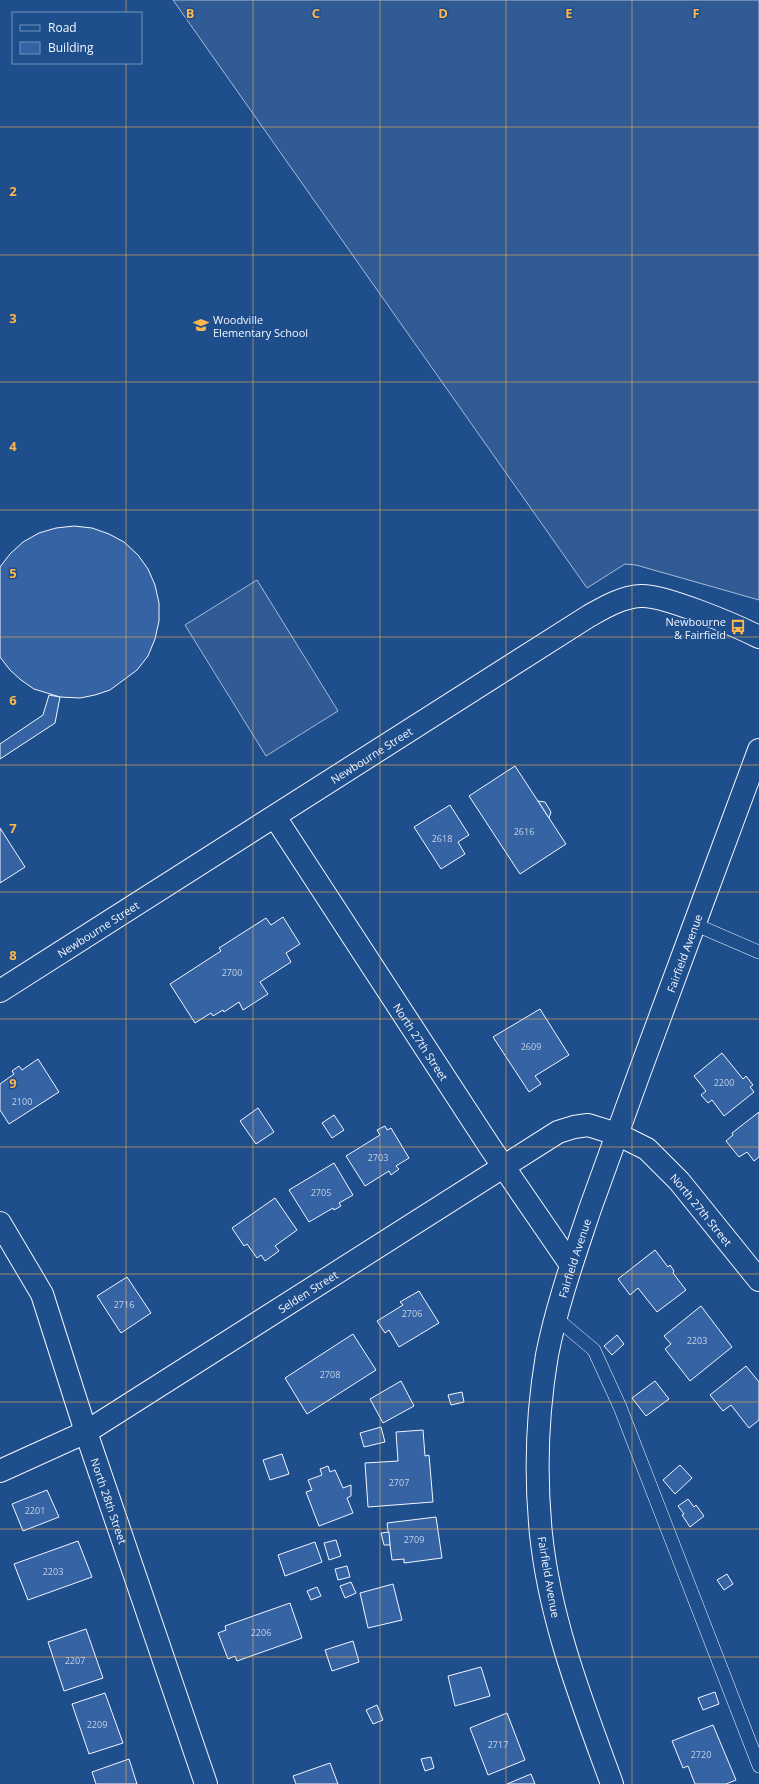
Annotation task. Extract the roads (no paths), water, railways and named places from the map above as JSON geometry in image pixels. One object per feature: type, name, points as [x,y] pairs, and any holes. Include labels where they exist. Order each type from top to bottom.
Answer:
[{"type":"street","name":"Newbourne Street","points":[[0,991],[589,616],[618,601],[641,596],[667,600],[738,627],[759,638]]},
{"type":"street","name":"Fairfield Avenue","points":[[612,1784],[578,1691],[558,1626],[548,1580],[541,1534],[538,1474],[540,1401],[556,1318],[571,1265],[617,1134],[759,750]]},
{"type":"street","name":"North 27th Street","points":[[275,817],[504,1167],[571,1265]]},
{"type":"street","name":"Selden Street","points":[[0,1471],[86,1432],[558,1132],[574,1127],[588,1126],[617,1134]]},
{"type":"street","name":"North 27th Street","points":[[617,1134],[647,1149],[661,1161],[679,1180],[759,1280]]},
{"type":"street","name":"North 28th Street","points":[[0,1223],[42,1294],[86,1432],[206,1784]]},
{"type":"lane","points":[[694,924],[759,952]]},
{"type":"lane","points":[[556,1318],[594,1350],[620,1407],[759,1766]]},
{"type":"place","name":"Woodville Elementary School","points":[[201,325]]},
{"type":"place","name":"Newbourne & Fairfield","points":[[738,627]]}]
